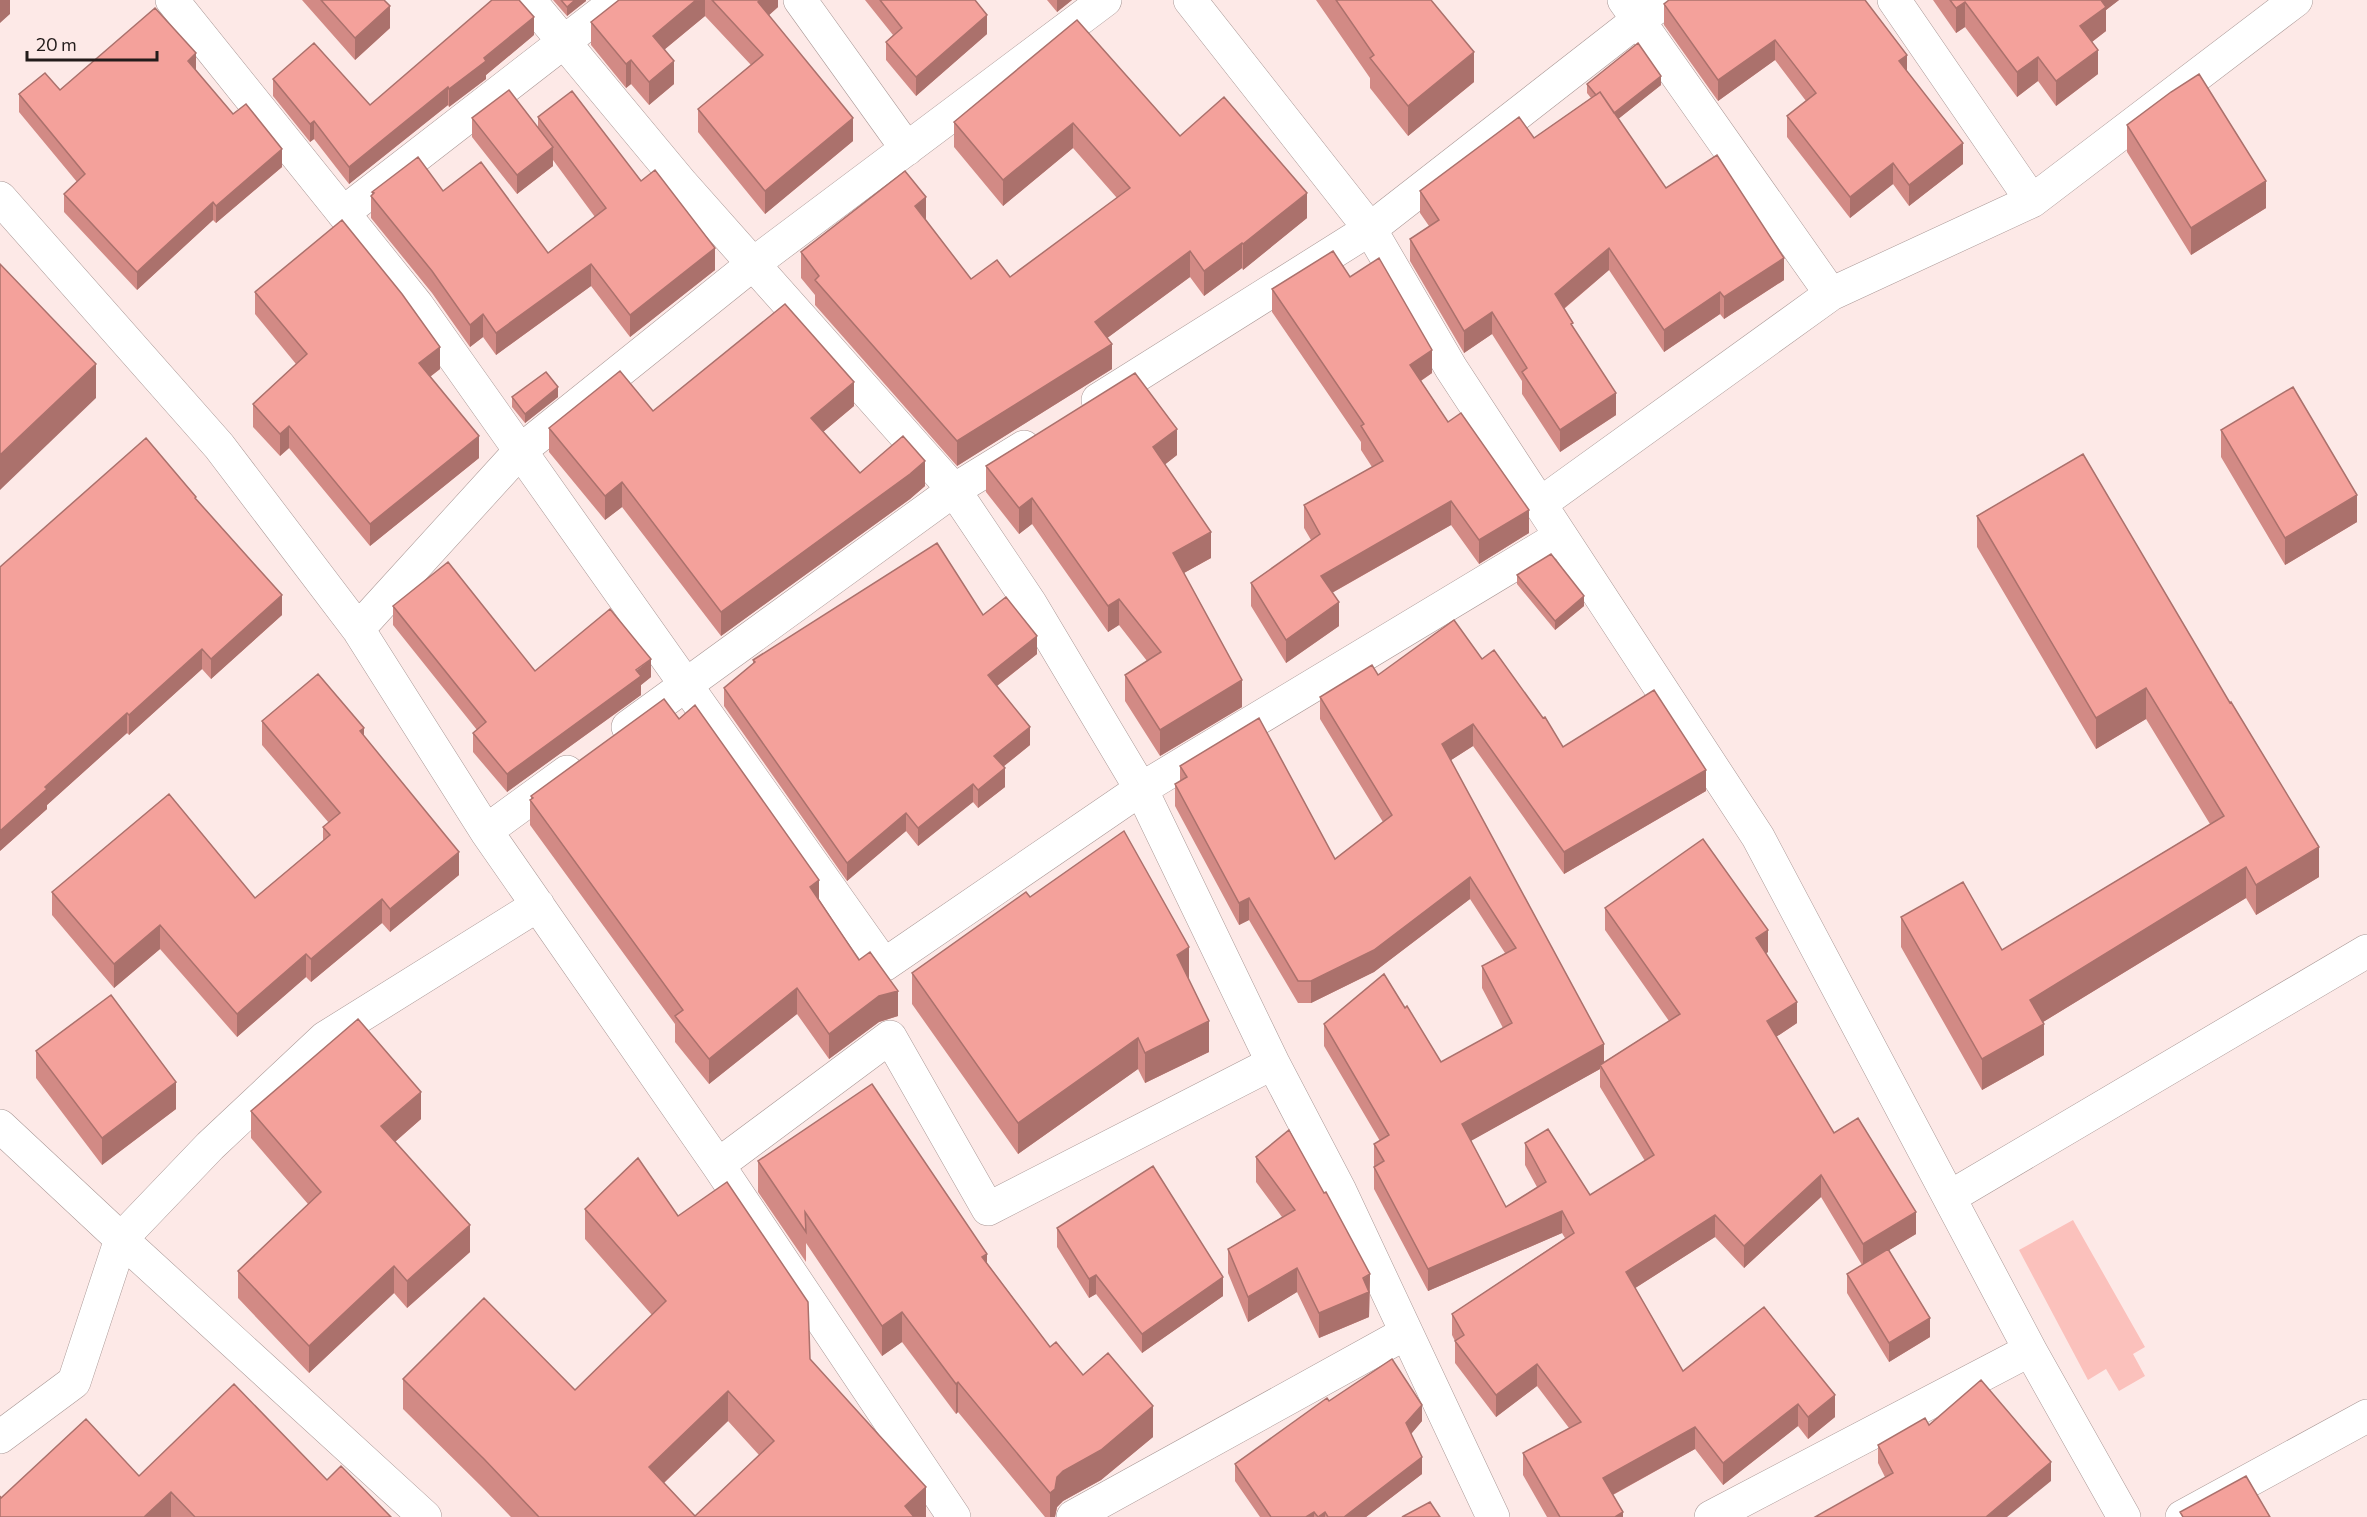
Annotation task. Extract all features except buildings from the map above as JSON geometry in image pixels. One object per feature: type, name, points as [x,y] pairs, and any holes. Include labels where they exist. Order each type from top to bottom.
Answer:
[{"type":"street","points":[[172,0],[417,305],[884,965],[1141,789],[1561,536]]},
{"type":"street","points":[[529,0],[682,184],[954,490],[1030,603],[1141,789],[1273,1063],[1340,1191],[1493,1517]]},
{"type":"street","points":[[343,213],[618,0]]},
{"type":"street","points":[[800,0],[906,149]]},
{"type":"street","points":[[358,629],[520,451],[753,264],[1105,0]]},
{"type":"street","points":[[1190,0],[1370,229],[1451,368],[1758,837],[2030,1350],[2124,1517]]},
{"type":"street","points":[[1076,414],[1370,229],[1631,10],[1668,0]]},
{"type":"street","points":[[1894,0],[2032,201]]},
{"type":"street","points":[[1540,504],[1831,294],[2032,201],[2288,3]]},
{"type":"street","points":[[1631,10],[1831,294]]},
{"type":"street","points":[[0,198],[219,446],[358,629],[486,831],[718,1165],[954,1517]]},
{"type":"street","points":[[486,831],[954,490],[1046,433]]},
{"type":"street","points":[[0,1437],[74,1382],[121,1239],[210,1146],[325,1038],[537,905]]},
{"type":"street","points":[[1950,1197],[2367,951]]},
{"type":"street","points":[[718,1165],[890,1037],[988,1209],[1273,1063]]},
{"type":"street","points":[[0,1126],[425,1517]]},
{"type":"street","points":[[1073,1517],[1406,1333]]},
{"type":"street","points":[[1711,1517],[2030,1350]]},
{"type":"street","points":[[2182,1517],[2367,1416]]},
{"type":"shaded area","points":[[2073,1220],[2145,1347],[2133,1354],[2145,1376],[2119,1391],[2106,1369],[2088,1380],[2019,1250]]}]
